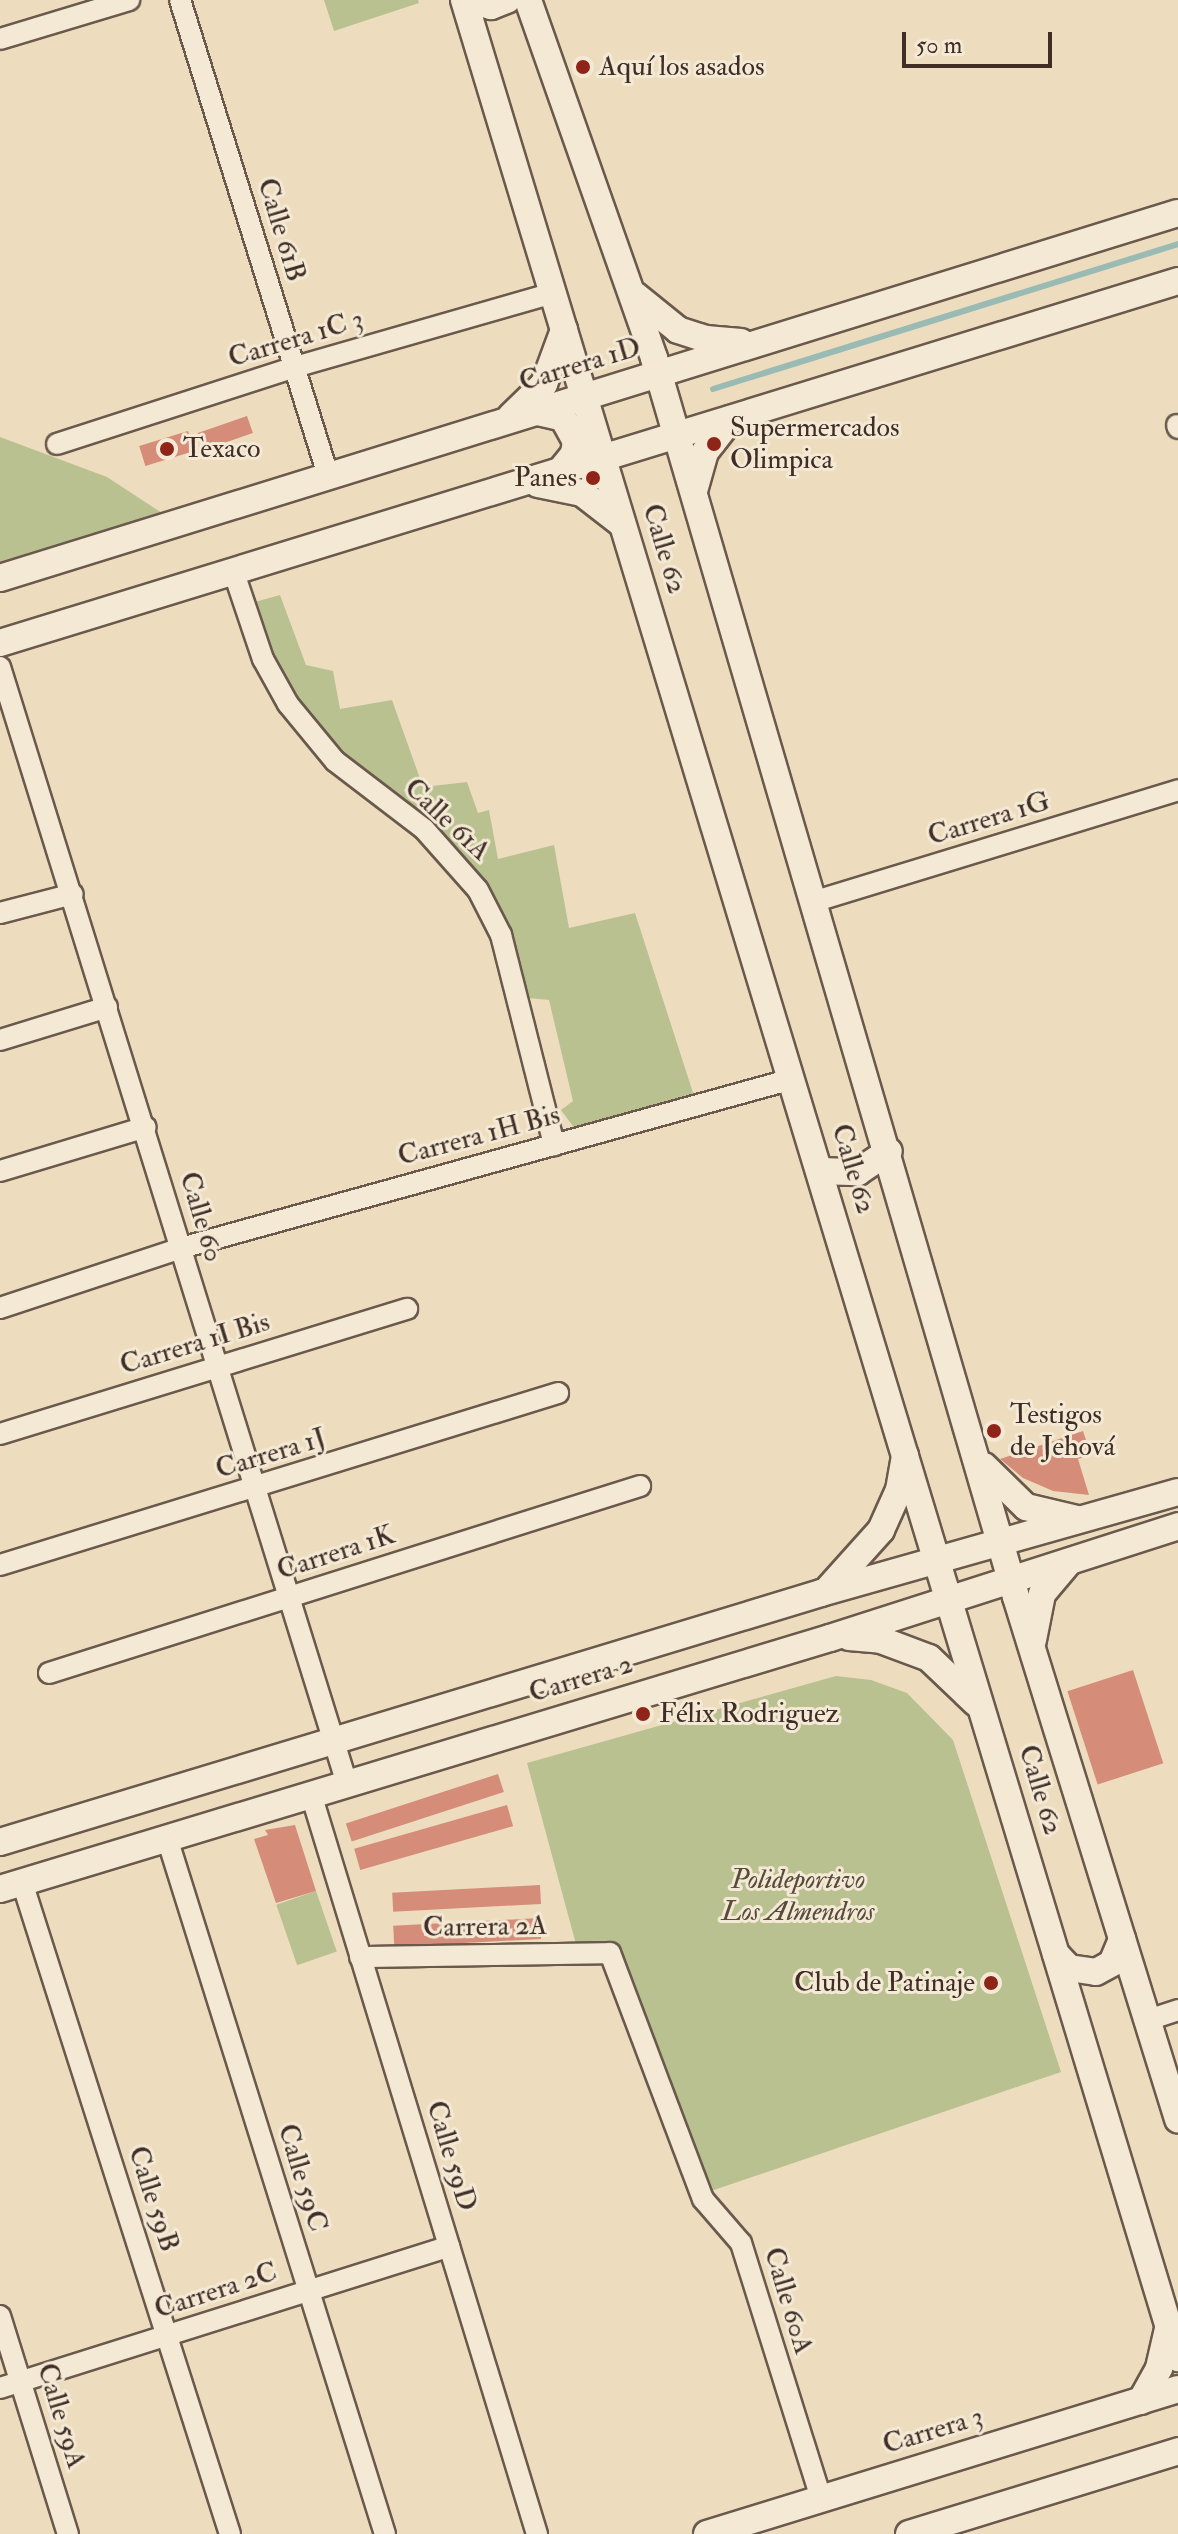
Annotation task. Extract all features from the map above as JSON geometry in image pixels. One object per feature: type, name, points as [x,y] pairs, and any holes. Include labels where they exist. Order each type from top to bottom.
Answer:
[{"type":"street","points":[[0,39],[129,0]]},
{"type":"street","name":"Calle 61B","points":[[180,0],[329,477]]},
{"type":"street","name":"Calle 62","points":[[464,0],[940,1561],[1178,2358]]},
{"type":"street","points":[[471,0],[491,6],[507,0]]},
{"type":"street","name":"Calle 62","points":[[528,0],[659,374],[889,1151],[1011,1580],[1178,2119]]},
{"type":"street","name":"Carrera 1D","points":[[0,578],[538,412],[755,341],[1178,213]]},
{"type":"street","points":[[0,643],[1178,281]]},
{"type":"street","points":[[632,292],[678,330],[706,339],[755,341]]},
{"type":"street","name":"Carrera 1C 3","points":[[57,444],[295,367],[553,293]]},
{"type":"street","points":[[502,423],[544,384],[564,329]]},
{"type":"street","points":[[538,412],[563,418],[576,441],[574,454],[558,474]]},
{"type":"street","points":[[694,491],[705,452],[731,419]]},
{"type":"street","points":[[527,483],[582,493],[624,527]]},
{"type":"street","name":"Calle 61A","points":[[234,573],[263,659],[288,704],[335,761],[424,829],[455,861],[492,913],[554,1145]]},
{"type":"street","name":"Calle 60","points":[[0,667],[146,1127],[216,1367],[347,1784]]},
{"type":"street","name":"Carrera 1G","points":[[816,901],[1178,790]]},
{"type":"street","points":[[0,913],[73,894]]},
{"type":"street","points":[[0,1040],[107,1007]]},
{"type":"street","name":"Carrera 1H Bis","points":[[0,1308],[181,1248],[792,1079]]},
{"type":"street","points":[[0,1171],[146,1127]]},
{"type":"street","points":[[820,1171],[858,1172],[889,1151]]},
{"type":"street","name":"Carrera 1I Bis","points":[[0,1434],[407,1309]]},
{"type":"street","name":"Carrera 1J","points":[[0,1565],[255,1489],[558,1393]]},
{"type":"street","points":[[975,1447],[1009,1496],[1045,1514],[1085,1519]]},
{"type":"street","points":[[821,1593],[855,1565],[881,1530],[899,1490],[905,1449]]},
{"type":"street","name":"Carrera 1K","points":[[49,1673],[640,1486]]},
{"type":"street","name":"Carrera 2","points":[[0,1842],[821,1593],[1178,1492]]},
{"type":"street","name":"Carrera 2","points":[[11,1886],[830,1638],[1178,1526]]},
{"type":"street","points":[[1034,1652],[1034,1617],[1042,1594],[1073,1558]]},
{"type":"street","points":[[830,1638],[881,1640],[929,1658],[951,1674],[984,1714]]},
{"type":"street","points":[[553,1675],[569,1717]]},
{"type":"street","name":"Calle 59D","points":[[311,1794],[537,2534]]},
{"type":"street","name":"Calle 59C","points":[[167,1838],[385,2534]]},
{"type":"street","name":"Calle 59B","points":[[11,1886],[167,2335],[230,2534]]},
{"type":"street","points":[[1056,1954],[1077,1972],[1096,1972],[1112,1963],[1122,1939]]},
{"type":"street","name":"Carrera 2A","points":[[360,1957],[610,1953]]},
{"type":"street","name":"Calle 60A","points":[[610,1953],[703,2199],[741,2243],[821,2499]]},
{"type":"street","points":[[1148,2020],[1178,2010]]},
{"type":"street","name":"Carrera 2C","points":[[0,2388],[449,2246]]},
{"type":"street","name":"Calle 59A","points":[[0,2316],[68,2534]]},
{"type":"street","points":[[1141,2401],[1163,2359],[1168,2330]]},
{"type":"street","name":"Carrera 3","points":[[707,2534],[1178,2389]]},
{"type":"street","points":[[909,2534],[1178,2451]]},
{"type":"street","points":[[1142,2464],[1178,2471]]},
{"type":"green space","points":[[324,0],[418,0],[419,3],[334,31]]},
{"type":"green space","points":[[0,437],[107,477],[165,515],[0,567]]},
{"type":"green space","points":[[280,595],[306,665],[333,671],[340,709],[392,700],[423,787],[467,782],[478,813],[489,810],[498,859],[554,845],[569,928],[635,913],[696,1102],[578,1133],[561,1110],[573,1101],[549,1000],[517,997],[466,872],[335,761],[276,685],[248,604]]},
{"type":"green space","name":"Polideportivo Los Almendros","points":[[836,1676],[871,1680],[907,1693],[953,1740],[1061,2072],[711,2191],[610,1953],[577,1948],[527,1763]]},
{"type":"green space","points":[[316,1891],[337,1952],[297,1965],[276,1905]]},
{"type":"building","points":[[247,416],[253,433],[204,450],[198,433]]},
{"type":"building","name":"Texaco","points":[[188,431],[194,451],[145,466],[139,446]]},
{"type":"building","points":[[1083,1431],[1091,1455],[1078,1459],[1089,1495],[1053,1491],[1023,1478],[1000,1459]]},
{"type":"building","points":[[1133,1670],[1163,1763],[1098,1785],[1067,1691]]},
{"type":"building","points":[[498,1774],[504,1792],[352,1842],[346,1823]]},
{"type":"building","points":[[507,1805],[513,1826],[360,1870],[354,1849]]},
{"type":"building","points":[[295,1825],[316,1891],[276,1903],[254,1839],[268,1835],[265,1830]]},
{"type":"building","points":[[540,1885],[541,1904],[393,1912],[392,1893]]},
{"type":"building","points":[[540,1918],[541,1939],[394,1947],[393,1926]]},
{"type":"waterway","points":[[713,389],[1178,244]]},
{"type":"place","name":"Aquí los asados","points":[[583,67]]},
{"type":"place","name":"Supermercados Olimpica","points":[[714,444]]},
{"type":"place","name":"Texaco","points":[[167,449]]},
{"type":"place","name":"Panes","points":[[593,478]]},
{"type":"place","name":"Testigos de Jehová","points":[[994,1431]]},
{"type":"place","name":"Félix Rodriguez","points":[[643,1714]]},
{"type":"place","name":"Club de Patinaje","points":[[991,1983]]}]
